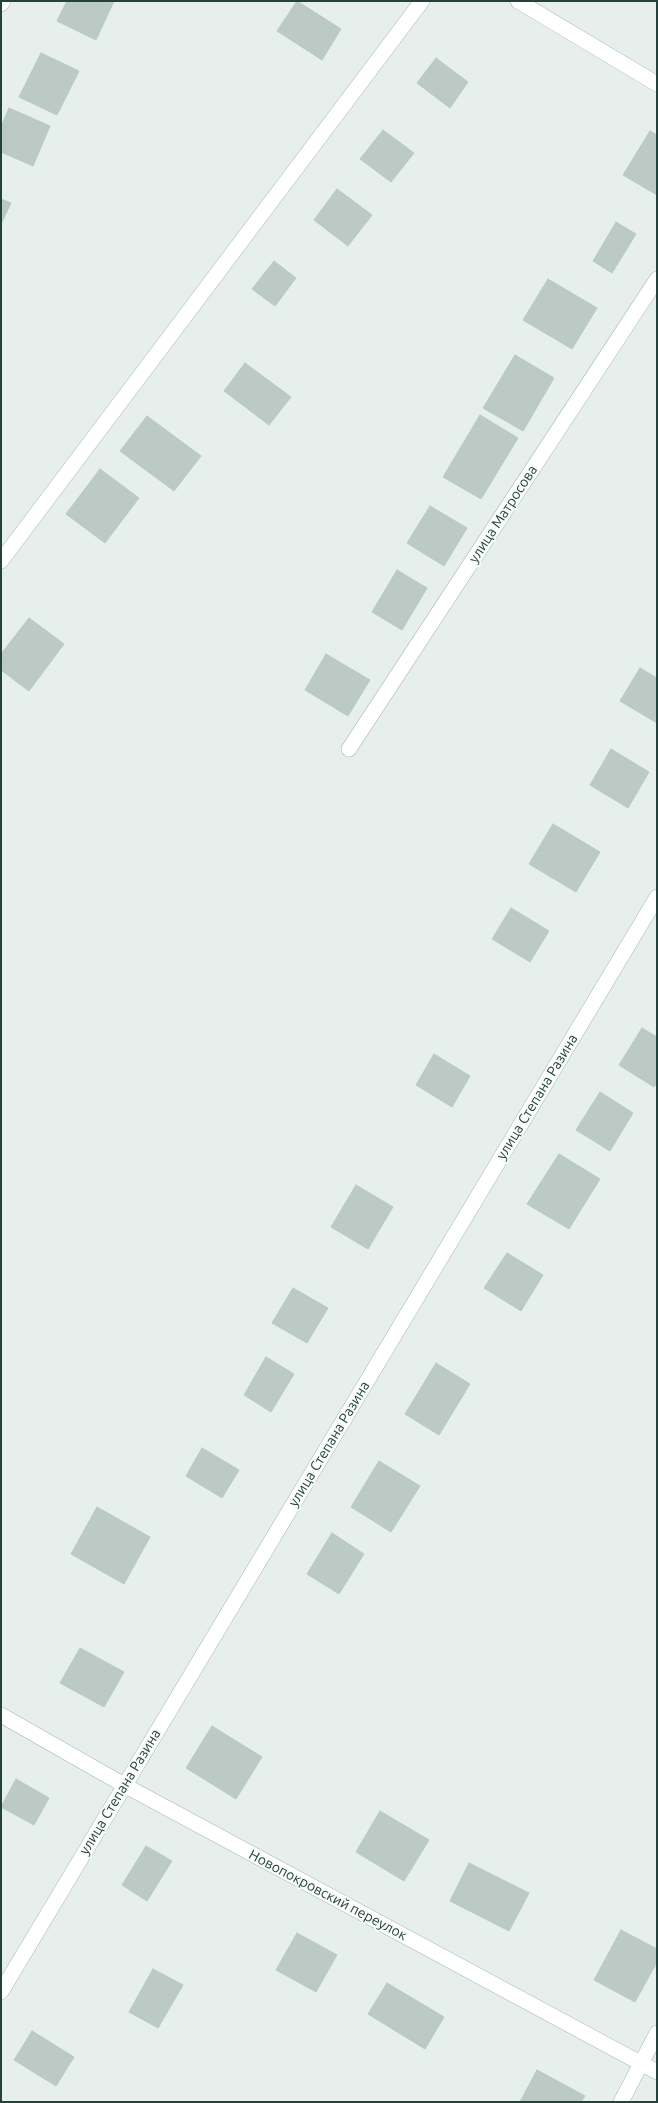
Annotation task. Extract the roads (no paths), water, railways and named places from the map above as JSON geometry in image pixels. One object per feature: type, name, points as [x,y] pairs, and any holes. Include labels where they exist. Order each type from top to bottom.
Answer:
[{"type":"street","points":[[1,561],[422,1]]},
{"type":"street","points":[[518,1],[657,84]]},
{"type":"street","name":"улица Матросова","points":[[349,749],[657,279]]},
{"type":"street","name":"улица Степана Разина","points":[[1,1992],[657,897]]},
{"type":"street","name":"Новопокровский переулок","points":[[1,1715],[124,1785],[657,2072]]},
{"type":"street","points":[[621,2102],[657,2033]]}]
